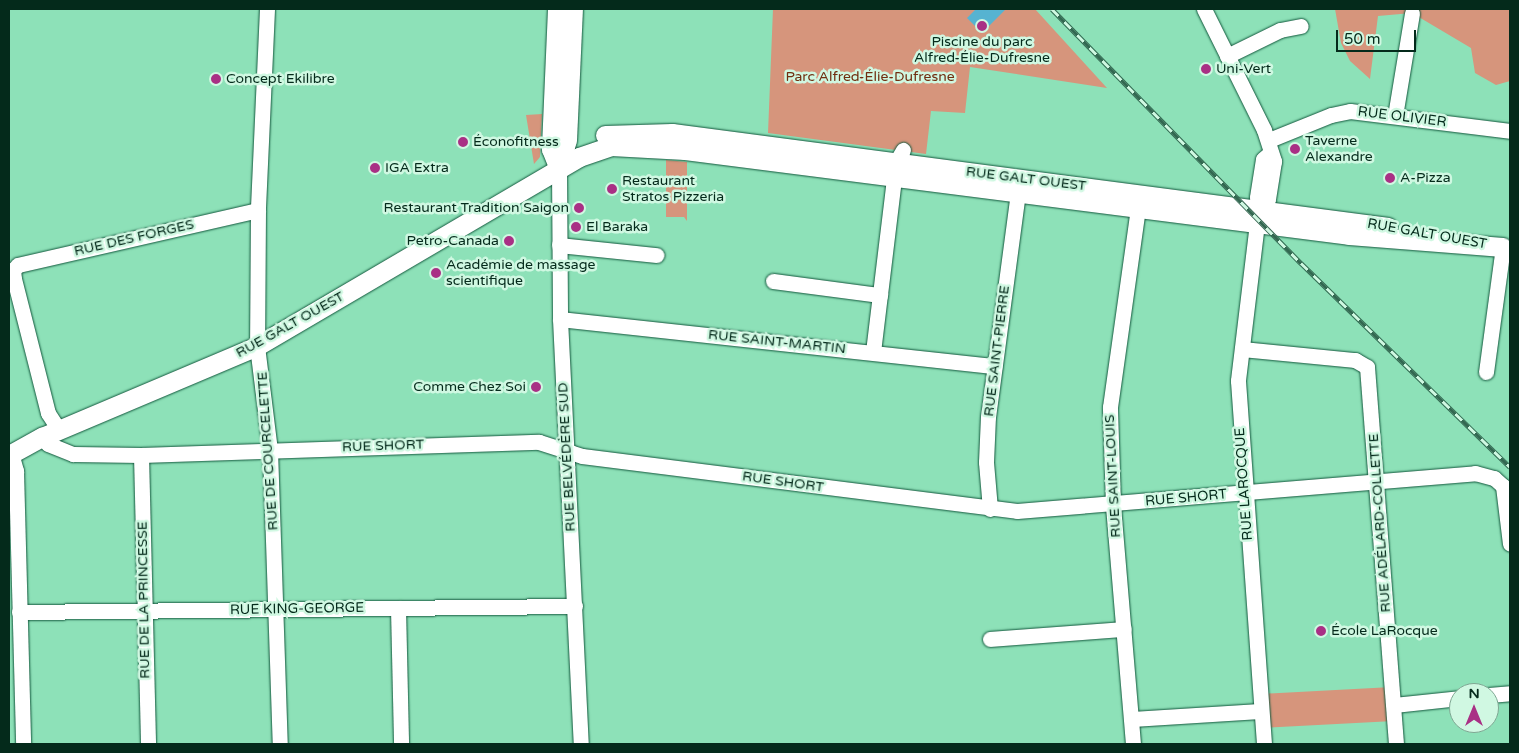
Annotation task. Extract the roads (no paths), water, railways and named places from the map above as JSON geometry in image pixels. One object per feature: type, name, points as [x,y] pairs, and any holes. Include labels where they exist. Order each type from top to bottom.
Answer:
[{"type":"main road","name":"RUE BELVÉDÈRE SUD","points":[[557,9],[550,149],[559,169]]},
{"type":"main road","name":"RUE BELVÉDÈRE SUD","points":[[559,169],[567,140],[572,9]]},
{"type":"main road","name":"RUE GALT OUEST","points":[[10,454],[54,432],[257,346],[559,169],[588,153],[611,146],[634,145],[898,163],[1258,216]]},
{"type":"main road","name":"RUE GALT OUEST","points":[[898,163],[1018,193],[1138,208],[1351,220],[1507,248]]},
{"type":"street","name":"RUE DE COURCELETTE","points":[[267,9],[258,210],[257,346],[270,450],[278,609],[280,744]]},
{"type":"street","points":[[1210,11],[1226,56],[1269,147]]},
{"type":"street","points":[[1395,116],[1412,12]]},
{"type":"street","points":[[1226,56],[1280,30],[1301,26]]},
{"type":"street","name":"RUE OLIVIER","points":[[1269,147],[1331,115],[1350,111],[1510,131]]},
{"type":"street","name":"RUE LAROCQUE","points":[[1264,744],[1238,405],[1242,349],[1258,216],[1268,199],[1274,161],[1269,147]]},
{"type":"street","points":[[873,352],[898,163]]},
{"type":"street","name":"RUE BELVÉDÈRE SUD","points":[[559,169],[560,319],[581,744]]},
{"type":"street","name":"RUE SAINT-PIERRE","points":[[990,509],[987,438],[994,366],[1018,193]]},
{"type":"street","name":"RUE SAINT-LOUIS","points":[[1133,744],[1114,505],[1110,407],[1138,208]]},
{"type":"street","name":"RUE DES FORGES","points":[[54,432],[13,270],[18,265],[258,210]]},
{"type":"street","points":[[559,245],[656,255]]},
{"type":"street","points":[[1486,372],[1507,248]]},
{"type":"street","points":[[774,281],[880,295]]},
{"type":"street","name":"RUE SAINT-MARTIN","points":[[560,319],[994,366]]},
{"type":"street","name":"RUE ADÉLARD-COLLETTE","points":[[1242,349],[1363,362],[1369,374],[1396,744]]},
{"type":"street","points":[[54,432],[73,454]]},
{"type":"street","name":"RUE SHORT","points":[[54,432],[48,444],[73,454],[141,455],[539,442],[566,448],[582,456],[990,509],[1018,511],[1114,505],[1475,473],[1494,478],[1506,494],[1510,544]]},
{"type":"street","points":[[10,454],[16,471],[23,744]]},
{"type":"street","name":"RUE DE LA PRINCESSE","points":[[141,455],[148,744]]},
{"type":"street","name":"RUE KING-GEORGE","points":[[19,612],[575,606]]},
{"type":"street","points":[[398,608],[402,744]]},
{"type":"street","points":[[990,640],[1124,629]]},
{"type":"street","points":[[1394,705],[1449,699]]},
{"type":"street","points":[[1132,719],[1260,711]]},
{"type":"water","name":"Piscine du parc Alfred-Élie-Dufresne","points":[[976,9],[1006,9],[982,33],[967,18]]},
{"type":"railway","points":[[1052,9],[1301,263],[1510,467]]},
{"type":"place","name":"Piscine du parc Alfred-Élie-Dufresne","points":[[982,26]]},
{"type":"place","name":"Uni-Vert","points":[[1206,69]]},
{"type":"place","name":"Concept Ekilibre","points":[[216,79]]},
{"type":"place","name":"Éconofitness","points":[[463,142]]},
{"type":"place","name":"Taverne Alexandre","points":[[1295,149]]},
{"type":"place","name":"IGA Extra","points":[[375,168]]},
{"type":"place","name":"A-Pizza","points":[[1390,178]]},
{"type":"place","name":"Restaurant Stratos Pizzeria","points":[[612,189]]},
{"type":"place","name":"Restaurant Tradition Saigon","points":[[579,208]]},
{"type":"place","name":"El Baraka","points":[[576,227]]},
{"type":"place","name":"Petro-Canada","points":[[509,241]]},
{"type":"place","name":"Académie de massage scientifique","points":[[436,273]]},
{"type":"place","name":"Comme Chez Soi","points":[[536,387]]},
{"type":"place","name":"École LaRocque","points":[[1321,631]]},
{"type":"park label","name":"Parc Alfred-Élie-Dufresne","points":[[870,77]]}]
